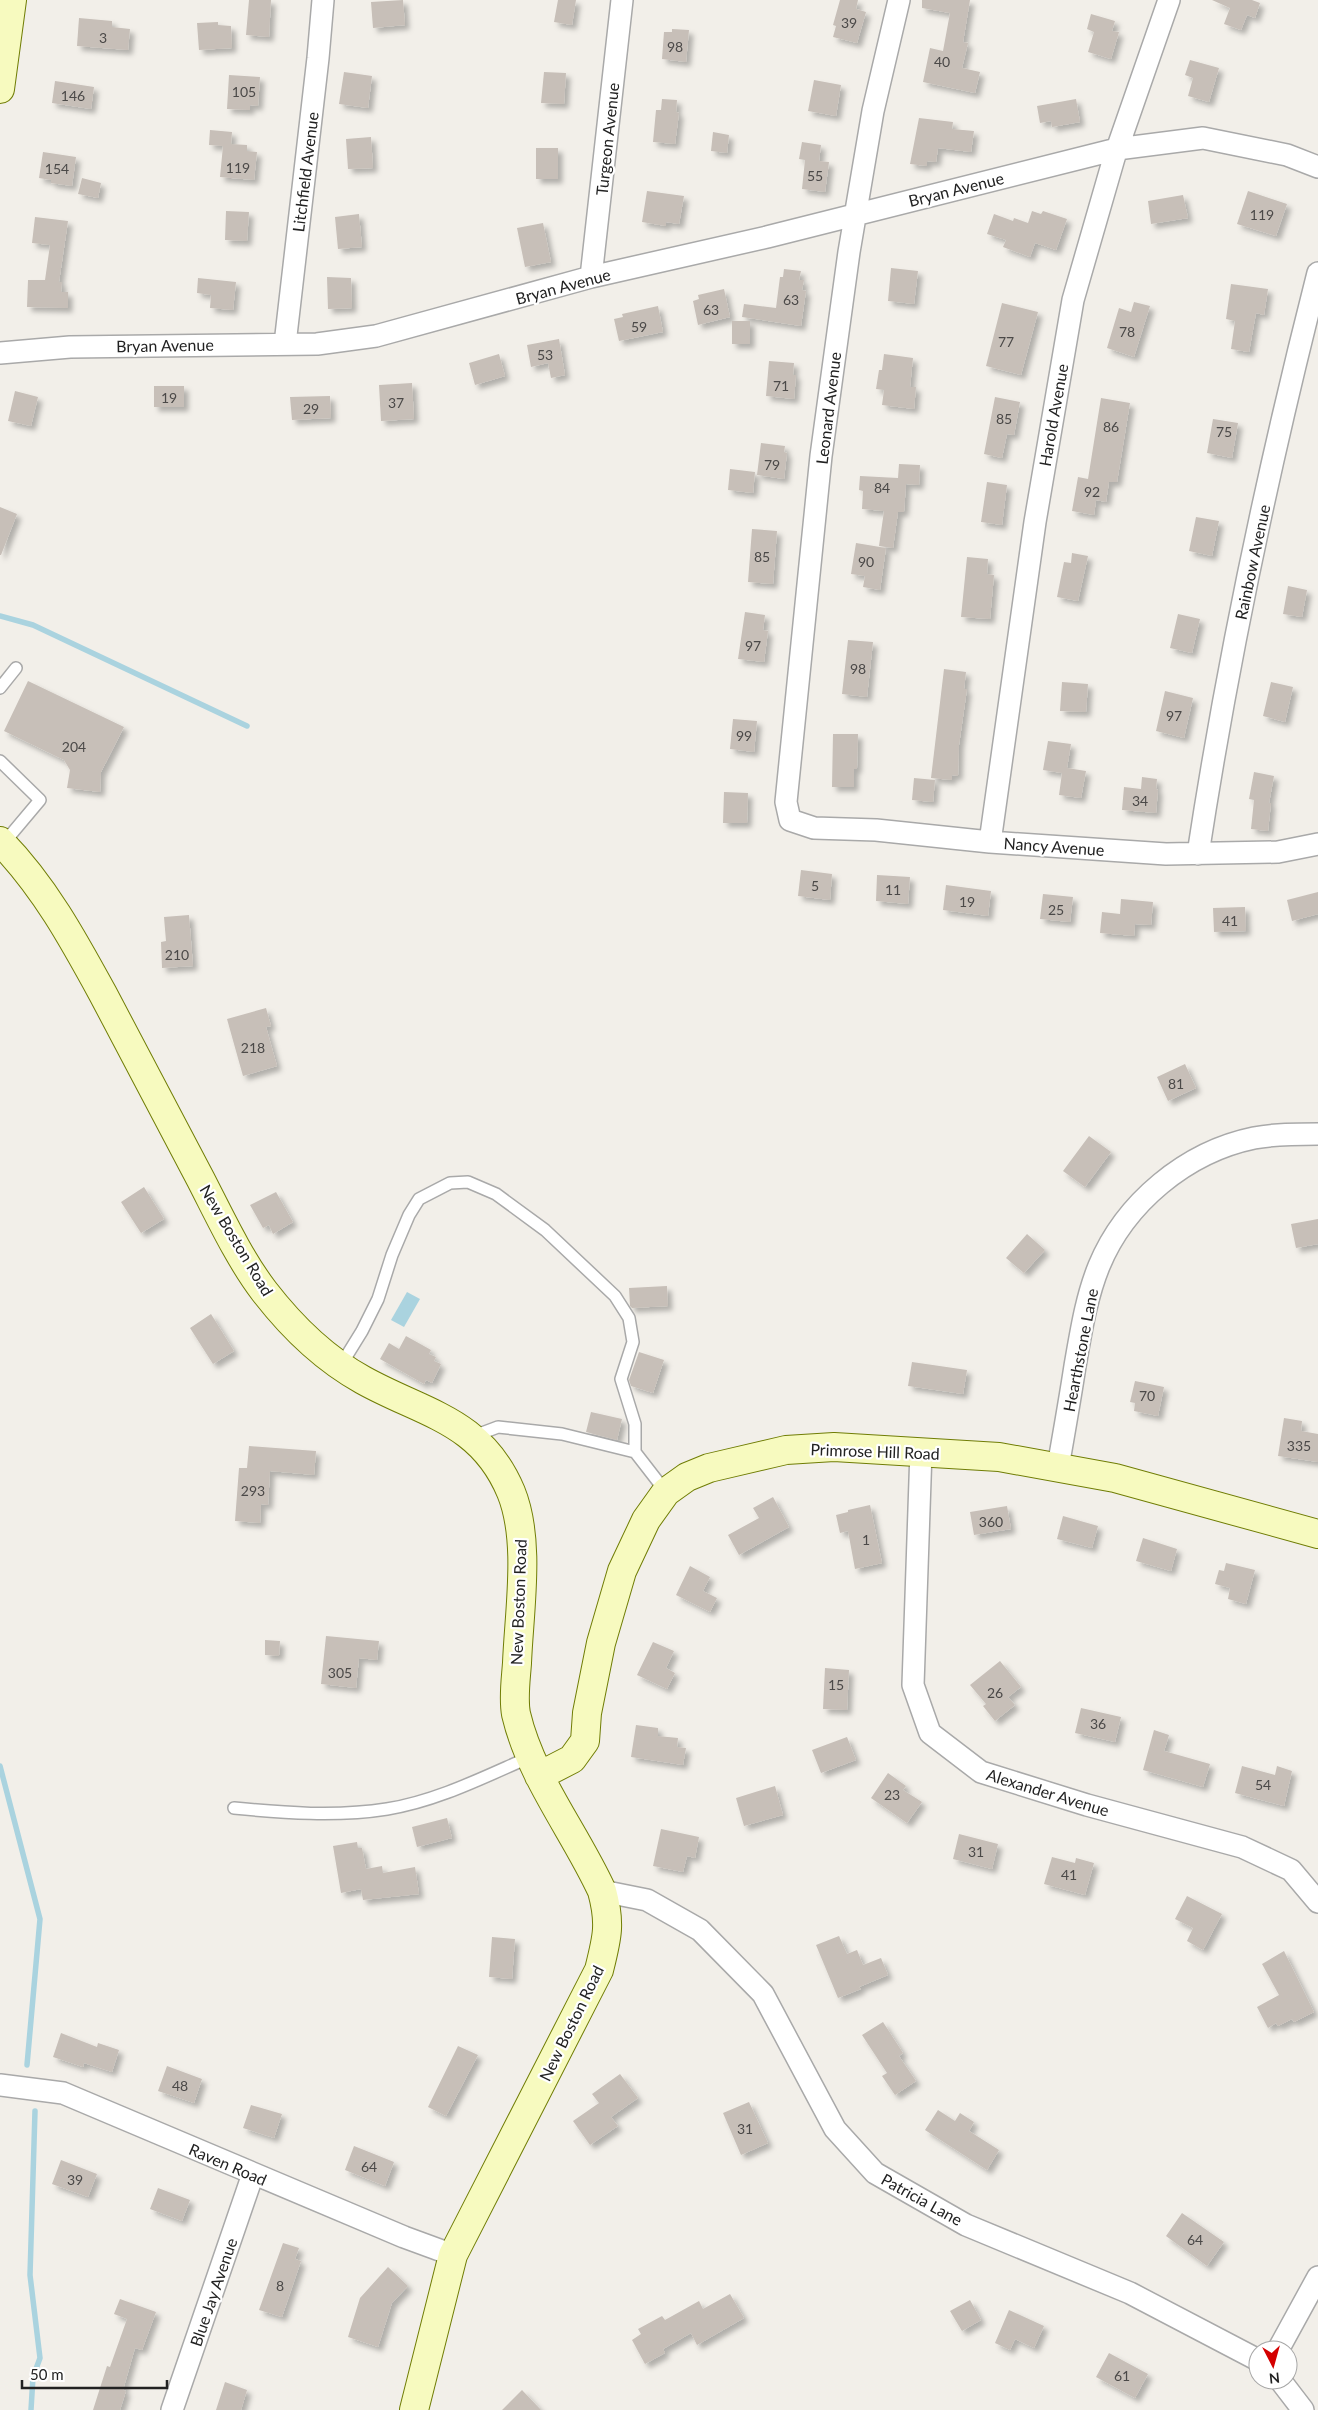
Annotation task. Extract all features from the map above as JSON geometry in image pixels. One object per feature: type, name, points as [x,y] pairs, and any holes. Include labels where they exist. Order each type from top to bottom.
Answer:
[{"type":"street","points":[[0,89],[12,0]]},
{"type":"street","name":"Litchfield Avenue","points":[[285,344],[323,0]]},
{"type":"street","name":"Turgeon Avenue","points":[[591,277],[622,0]]},
{"type":"street","name":"Leonard Avenue","points":[[790,820],[786,802],[821,456],[855,215],[873,110],[899,0]]},
{"type":"street","name":"Harold Avenue","points":[[990,842],[1035,522],[1073,300],[1117,149],[1169,0]]},
{"type":"street","name":"Bryan Avenue","points":[[0,353],[70,347],[317,344],[376,336],[591,277],[855,215],[1117,149],[1203,138],[1287,156],[1318,167]]},
{"type":"street","name":"Rainbow Avenue","points":[[1198,854],[1216,741],[1254,548],[1291,379],[1318,273]]},
{"type":"street","name":"Nancy Avenue","points":[[790,820],[814,828],[876,830],[990,842],[1166,854],[1278,852],[1318,844]]},
{"type":"street","name":"New Boston Road","points":[[2,843],[29,872],[64,923],[220,1217],[264,1290],[315,1346],[340,1365],[361,1379],[440,1416],[474,1436],[496,1461],[512,1493],[520,1528],[522,1566],[516,1711],[535,1766],[602,1891],[608,1915],[608,1938],[599,1970],[453,2254],[414,2410]]},
{"type":"street","name":"Hearthstone Lane","points":[[1058,1467],[1088,1299],[1099,1266],[1115,1236],[1136,1208],[1161,1184],[1189,1164],[1220,1149],[1253,1138],[1287,1134],[1318,1134]]},
{"type":"street","name":"Primrose Hill Road","points":[[535,1766],[572,1759],[585,1741],[587,1713],[595,1670],[622,1571],[646,1520],[666,1492],[687,1477],[709,1468],[786,1450],[834,1447],[999,1457],[1058,1467],[1171,1492],[1318,1534]]},
{"type":"street","name":"Alexander Avenue","points":[[921,1451],[914,1685],[930,1733],[981,1772],[1087,1805],[1242,1847],[1291,1870],[1318,1902]]},
{"type":"street","name":"Patricia Lane","points":[[602,1891],[647,1900],[700,1930],[763,1994],[836,2129],[874,2173],[966,2225],[1130,2293],[1248,2355]]},
{"type":"street","name":"Raven Road","points":[[0,2085],[63,2093],[404,2237],[453,2254]]},
{"type":"street","name":"Blue Jay Avenue","points":[[172,2410],[253,2174]]},
{"type":"street","points":[[1283,2340],[1318,2277]]},
{"type":"street","points":[[1288,2390],[1304,2410]]},
{"type":"lane","points":[[0,688],[16,668]]},
{"type":"lane","points":[[0,762],[40,800],[2,843]]},
{"type":"lane","points":[[340,1365],[362,1331],[378,1299],[392,1255],[409,1215],[419,1199],[450,1182],[468,1182],[496,1194],[545,1230],[615,1296],[629,1318],[633,1342],[621,1379],[635,1424],[634,1452]]},
{"type":"lane","points":[[474,1436],[498,1427],[562,1434],[634,1452],[666,1492]]},
{"type":"lane","points":[[234,1808],[270,1812],[331,1813],[387,1809],[438,1796],[535,1766]]},
{"type":"water","points":[[407,1292],[420,1299],[404,1327],[391,1320]]},
{"type":"building","points":[[249,0],[271,0],[269,37],[246,35]]},
{"type":"building","points":[[403,0],[405,25],[373,28],[371,2]]},
{"type":"building","points":[[558,0],[576,0],[572,25],[554,22]]},
{"type":"building","points":[[840,0],[858,0],[856,9],[866,12],[857,43],[833,37],[836,26],[833,25]]},
{"type":"building","points":[[922,0],[970,0],[963,42],[968,43],[962,68],[980,72],[975,93],[923,82],[930,48],[943,51],[950,13],[922,8]]},
{"type":"building","points":[[1212,0],[1252,0],[1260,3],[1255,18],[1247,15],[1241,30],[1224,24],[1230,8]]},
{"type":"building","points":[[1091,14],[1115,21],[1112,31],[1119,32],[1111,59],[1088,52],[1094,32],[1087,29]]},
{"type":"building","points":[[79,18],[112,21],[112,27],[130,29],[128,50],[77,46]]},
{"type":"building","points":[[218,22],[218,25],[231,26],[232,48],[199,50],[197,23]]},
{"type":"building","points":[[672,29],[689,30],[686,62],[662,59],[664,32],[672,32]]},
{"type":"building","points":[[1190,60],[1219,68],[1209,102],[1188,96],[1193,78],[1185,75]]},
{"type":"building","points":[[344,72],[372,76],[368,108],[339,104]]},
{"type":"building","points":[[544,72],[566,73],[564,104],[541,103]]},
{"type":"building","points":[[229,75],[260,77],[258,106],[250,105],[250,110],[227,109]]},
{"type":"building","points":[[814,80],[841,85],[836,116],[808,111]]},
{"type":"building","points":[[55,81],[94,87],[91,109],[52,103]]},
{"type":"building","points":[[662,99],[677,100],[676,112],[679,113],[675,144],[653,142],[656,110],[661,110]]},
{"type":"building","points":[[1076,99],[1080,122],[1052,127],[1051,121],[1040,123],[1037,106]]},
{"type":"building","points":[[919,118],[953,122],[952,129],[974,131],[971,152],[938,148],[936,162],[927,161],[927,166],[910,164]]},
{"type":"building","points":[[210,130],[232,132],[231,144],[247,145],[247,151],[257,152],[254,180],[220,177],[223,146],[209,145]]},
{"type":"building","points":[[713,132],[729,135],[727,153],[711,151]]},
{"type":"building","points":[[371,137],[373,168],[348,169],[346,139]]},
{"type":"building","points":[[802,142],[821,145],[819,161],[829,162],[825,192],[802,189],[805,160],[799,159]]},
{"type":"building","points":[[536,148],[558,148],[558,179],[536,179]]},
{"type":"building","points":[[43,152],[76,157],[72,186],[51,183],[51,180],[39,178]]},
{"type":"building","points":[[82,178],[101,183],[98,198],[78,194]]},
{"type":"building","points":[[647,191],[684,196],[679,224],[666,222],[666,226],[642,222]]},
{"type":"building","points":[[1248,191],[1287,204],[1276,236],[1237,224]]},
{"type":"building","points":[[1183,195],[1188,218],[1151,224],[1148,201]]},
{"type":"building","points":[[226,211],[249,212],[247,241],[225,240]]},
{"type":"building","points":[[1032,211],[1041,214],[1043,211],[1067,219],[1056,250],[1035,243],[1030,257],[1003,247],[1006,240],[987,234],[994,214],[1013,221],[1014,218],[1028,223]]},
{"type":"building","points":[[359,214],[362,247],[338,249],[335,217]]},
{"type":"building","points":[[35,217],[68,221],[59,282],[62,282],[61,292],[68,292],[68,308],[27,307],[28,280],[45,280],[50,245],[32,243]]},
{"type":"building","points":[[543,223],[551,262],[525,267],[517,228]]},
{"type":"building","points":[[891,268],[918,271],[914,304],[888,301]]},
{"type":"building","points":[[784,269],[801,271],[799,280],[804,280],[802,290],[806,291],[801,326],[742,317],[744,304],[776,308],[780,277],[783,277]]},
{"type":"building","points":[[327,277],[351,278],[352,308],[328,309]]},
{"type":"building","points":[[198,278],[236,282],[233,310],[210,308],[211,295],[197,293]]},
{"type":"building","points":[[1231,284],[1268,289],[1264,315],[1256,313],[1249,352],[1231,349],[1235,321],[1226,319]]},
{"type":"building","points":[[724,289],[730,317],[698,325],[693,301],[699,299],[698,295]]},
{"type":"building","points":[[1134,302],[1150,306],[1134,357],[1107,348],[1119,308],[1131,312]]},
{"type":"building","points":[[1002,303],[1038,312],[1021,375],[986,366]]},
{"type":"building","points":[[658,306],[663,332],[619,341],[614,319],[623,317],[622,314]]},
{"type":"building","points":[[732,321],[750,321],[750,344],[732,344]]},
{"type":"building","points":[[559,339],[565,375],[551,378],[548,363],[531,367],[527,345]]},
{"type":"building","points":[[499,354],[505,376],[475,385],[469,363]]},
{"type":"building","points":[[884,354],[913,358],[910,387],[916,387],[914,409],[882,405],[884,390],[876,389],[879,370],[882,370]]},
{"type":"building","points":[[769,361],[794,363],[793,375],[796,375],[794,399],[766,396]]},
{"type":"building","points":[[412,383],[414,419],[381,421],[379,385]]},
{"type":"building","points":[[154,386],[184,386],[184,407],[154,407]]},
{"type":"building","points":[[15,391],[38,397],[31,426],[8,421]]},
{"type":"building","points":[[330,396],[331,418],[292,420],[290,397]]},
{"type":"building","points":[[995,397],[1020,402],[1014,435],[1007,434],[1002,458],[984,454]]},
{"type":"building","points":[[1101,398],[1130,403],[1117,482],[1109,482],[1106,502],[1096,500],[1094,515],[1072,511],[1078,477],[1088,479]]},
{"type":"building","points":[[1213,419],[1238,423],[1232,458],[1207,453]]},
{"type":"building","points":[[761,443],[785,446],[784,452],[787,453],[784,479],[757,475]]},
{"type":"building","points":[[899,464],[920,465],[919,485],[906,484],[904,512],[898,512],[893,548],[879,546],[884,511],[862,509],[863,491],[859,490],[860,476],[898,478]]},
{"type":"building","points":[[730,469],[755,472],[753,493],[728,490]]},
{"type":"building","points":[[987,482],[1007,485],[1002,525],[981,522]]},
{"type":"building","points":[[0,507],[17,514],[1,555],[0,555]]},
{"type":"building","points":[[1196,517],[1219,521],[1212,556],[1189,551]]},
{"type":"building","points":[[752,529],[777,531],[773,584],[748,582]]},
{"type":"building","points":[[856,543],[886,548],[880,590],[863,587],[865,576],[851,574]]},
{"type":"building","points":[[1072,553],[1088,556],[1078,601],[1057,597],[1064,562],[1071,563]]},
{"type":"building","points":[[967,557],[988,559],[987,574],[994,575],[990,619],[961,617]]},
{"type":"building","points":[[1288,586],[1307,590],[1302,617],[1283,614]]},
{"type":"building","points":[[745,612],[765,615],[763,630],[768,631],[764,662],[738,659]]},
{"type":"building","points":[[1178,614],[1200,619],[1192,653],[1170,648]]},
{"type":"building","points":[[848,640],[873,642],[867,697],[842,694]]},
{"type":"building","points":[[944,669],[966,672],[964,689],[967,689],[959,745],[958,776],[952,775],[952,780],[931,778]]},
{"type":"building","points":[[28,681],[124,727],[101,772],[100,792],[67,788],[70,770],[64,760],[4,731]]},
{"type":"building","points":[[1062,682],[1088,684],[1086,712],[1060,711]]},
{"type":"building","points":[[1271,682],[1293,687],[1285,722],[1263,716]]},
{"type":"building","points":[[1165,691],[1193,698],[1184,738],[1156,731]]},
{"type":"building","points":[[733,719],[757,721],[754,752],[730,749]]},
{"type":"building","points":[[833,734],[858,734],[857,769],[854,769],[854,787],[832,787]]},
{"type":"building","points":[[1048,741],[1071,744],[1067,768],[1086,771],[1081,798],[1059,795],[1062,773],[1043,770]]},
{"type":"building","points":[[1254,772],[1274,776],[1269,803],[1271,803],[1268,831],[1251,829],[1254,800],[1249,799]]},
{"type":"building","points":[[1142,777],[1157,779],[1156,813],[1122,810],[1124,787],[1141,789]]},
{"type":"building","points":[[914,778],[935,780],[933,802],[912,800]]},
{"type":"building","points":[[724,792],[748,793],[747,823],[723,823]]},
{"type":"building","points":[[801,870],[832,874],[830,900],[798,896]]},
{"type":"building","points":[[877,875],[910,877],[908,904],[876,901]]},
{"type":"building","points":[[946,885],[991,891],[988,916],[943,910]]},
{"type":"building","points":[[1318,892],[1318,914],[1292,921],[1287,900]]},
{"type":"building","points":[[1043,894],[1073,897],[1070,922],[1040,919]]},
{"type":"building","points":[[1121,899],[1153,902],[1151,925],[1135,924],[1134,936],[1100,933],[1102,912],[1120,914]]},
{"type":"building","points":[[1245,907],[1246,931],[1214,932],[1213,908]]},
{"type":"building","points":[[189,915],[193,966],[162,968],[161,942],[166,941],[164,917]]},
{"type":"building","points":[[266,1008],[271,1026],[266,1027],[277,1066],[243,1076],[227,1019]]},
{"type":"building","points":[[1185,1064],[1196,1088],[1168,1101],[1157,1077]]},
{"type":"building","points":[[1089,1136],[1111,1152],[1085,1187],[1063,1171]]},
{"type":"building","points":[[144,1187],[164,1219],[141,1233],[121,1202]]},
{"type":"building","points":[[276,1192],[293,1222],[273,1234],[269,1225],[263,1228],[250,1205]]},
{"type":"building","points":[[1318,1219],[1318,1244],[1296,1248],[1291,1224]]},
{"type":"building","points":[[1027,1234],[1045,1250],[1024,1273],[1006,1258]]},
{"type":"building","points":[[667,1286],[668,1306],[632,1308],[630,1306],[629,1288]]},
{"type":"building","points":[[211,1314],[234,1351],[213,1364],[190,1328]]},
{"type":"building","points":[[406,1336],[431,1350],[429,1354],[436,1357],[434,1361],[441,1364],[432,1383],[426,1380],[424,1384],[380,1359],[389,1343],[399,1349]]},
{"type":"building","points":[[639,1352],[664,1360],[653,1393],[631,1386],[629,1380]]},
{"type":"building","points":[[912,1362],[967,1370],[963,1394],[908,1386]]},
{"type":"building","points":[[1135,1381],[1164,1387],[1158,1416],[1134,1411],[1135,1403],[1130,1402]]},
{"type":"building","points":[[591,1412],[622,1419],[617,1440],[586,1432]]},
{"type":"building","points":[[1284,1418],[1302,1421],[1301,1431],[1318,1434],[1318,1462],[1278,1456]]},
{"type":"building","points":[[249,1446],[316,1451],[314,1475],[270,1471],[268,1505],[261,1504],[260,1523],[235,1521],[239,1468],[247,1468]]},
{"type":"building","points":[[773,1497],[789,1527],[739,1555],[728,1535],[759,1518],[753,1508]]},
{"type":"building","points":[[870,1505],[882,1563],[855,1569],[848,1531],[840,1533],[836,1515]]},
{"type":"building","points":[[1007,1506],[1011,1529],[974,1535],[970,1512]]},
{"type":"building","points":[[1063,1516],[1098,1526],[1092,1548],[1057,1539]]},
{"type":"building","points":[[1143,1538],[1177,1549],[1171,1571],[1136,1561]]},
{"type":"building","points":[[1226,1563],[1255,1570],[1246,1604],[1228,1599],[1230,1588],[1215,1584],[1219,1570],[1224,1571]]},
{"type":"building","points":[[690,1566],[710,1577],[703,1591],[717,1598],[710,1612],[676,1595]]},
{"type":"building","points":[[326,1636],[379,1641],[377,1660],[359,1658],[356,1688],[321,1684]]},
{"type":"building","points":[[265,1640],[280,1641],[279,1656],[265,1655]]},
{"type":"building","points":[[653,1642],[674,1651],[666,1668],[675,1673],[667,1689],[637,1675]]},
{"type":"building","points":[[1000,1661],[1021,1687],[1008,1697],[1015,1705],[995,1721],[983,1706],[986,1704],[970,1685]]},
{"type":"building","points":[[825,1668],[849,1670],[847,1710],[823,1709]]},
{"type":"building","points":[[1081,1708],[1121,1717],[1115,1742],[1075,1733]]},
{"type":"building","points":[[636,1725],[658,1728],[658,1736],[678,1738],[677,1747],[686,1748],[683,1765],[631,1757]]},
{"type":"building","points":[[1154,1730],[1169,1735],[1164,1751],[1210,1764],[1203,1787],[1143,1770]]},
{"type":"building","points":[[847,1737],[856,1760],[821,1773],[812,1750]]},
{"type":"building","points":[[1242,1766],[1275,1775],[1277,1766],[1292,1771],[1284,1806],[1235,1793]]},
{"type":"building","points":[[888,1773],[906,1786],[903,1790],[922,1802],[907,1823],[871,1798]]},
{"type":"building","points":[[775,1786],[783,1815],[744,1826],[736,1798]]},
{"type":"building","points":[[447,1818],[452,1838],[417,1847],[412,1827]]},
{"type":"building","points":[[661,1829],[699,1837],[695,1858],[687,1856],[683,1872],[653,1866]]},
{"type":"building","points":[[959,1834],[998,1844],[992,1869],[953,1859]]},
{"type":"building","points":[[357,1842],[358,1848],[362,1848],[366,1869],[382,1866],[383,1873],[415,1867],[419,1894],[363,1900],[361,1889],[341,1893],[333,1846]]},
{"type":"building","points":[[1052,1857],[1075,1863],[1076,1858],[1094,1863],[1085,1895],[1044,1884]]},
{"type":"building","points":[[1187,1896],[1222,1914],[1203,1950],[1187,1941],[1193,1928],[1175,1919]]},
{"type":"building","points":[[839,1936],[847,1954],[857,1950],[863,1965],[881,1958],[888,1975],[838,1998],[816,1945]]},
{"type":"building","points":[[492,1937],[515,1939],[512,1979],[489,1977]]},
{"type":"building","points":[[1284,1951],[1314,2012],[1294,2022],[1292,2019],[1278,2026],[1276,2023],[1268,2028],[1257,2007],[1279,1995],[1262,1964]]},
{"type":"building","points":[[883,2022],[903,2053],[899,2056],[916,2081],[895,2095],[882,2076],[887,2073],[862,2035]]},
{"type":"building","points":[[61,2033],[97,2047],[98,2043],[119,2050],[112,2072],[84,2063],[83,2067],[53,2057]]},
{"type":"building","points":[[458,2046],[478,2055],[446,2116],[428,2107]]},
{"type":"building","points":[[167,2066],[202,2079],[194,2103],[158,2091]]},
{"type":"building","points":[[620,2074],[638,2098],[611,2117],[618,2126],[590,2145],[573,2121],[599,2103],[592,2094]]},
{"type":"building","points":[[749,2102],[768,2143],[741,2155],[723,2113]]},
{"type":"building","points":[[251,2105],[282,2114],[274,2138],[243,2128]]},
{"type":"building","points":[[938,2110],[955,2121],[960,2113],[974,2122],[969,2131],[999,2150],[987,2170],[925,2130]]},
{"type":"building","points":[[354,2146],[394,2162],[385,2186],[345,2170]]},
{"type":"building","points":[[61,2160],[97,2174],[88,2197],[52,2184]]},
{"type":"building","points":[[158,2188],[190,2200],[182,2221],[150,2209]]},
{"type":"building","points":[[1182,2213],[1224,2242],[1207,2266],[1166,2236]]},
{"type":"building","points":[[283,2243],[299,2248],[295,2259],[301,2261],[282,2317],[259,2310]]},
{"type":"building","points":[[388,2267],[408,2286],[392,2303],[378,2347],[348,2337],[360,2298]]},
{"type":"building","points":[[730,2294],[744,2318],[697,2345],[691,2333],[663,2349],[665,2353],[645,2364],[632,2340],[641,2334],[638,2329],[662,2316],[665,2320],[699,2301],[703,2309]]},
{"type":"building","points":[[120,2299],[156,2312],[142,2350],[135,2348],[123,2390],[126,2391],[120,2410],[93,2410],[107,2366],[110,2367],[127,2319],[114,2314]]},
{"type":"building","points":[[970,2300],[981,2320],[962,2331],[950,2311]]},
{"type":"building","points":[[1009,2310],[1044,2326],[1034,2348],[1015,2339],[1010,2350],[995,2343]]},
{"type":"building","points":[[1109,2353],[1148,2374],[1135,2398],[1096,2377]]},
{"type":"building","points":[[225,2382],[247,2390],[241,2410],[216,2410]]},
{"type":"building","points":[[522,2390],[541,2410],[502,2410]]},
{"type":"waterway","points":[[0,616],[33,625],[247,726]]},
{"type":"waterway","points":[[0,1766],[40,1919],[27,2065]]},
{"type":"waterway","points":[[31,2410],[33,2377],[40,2358],[30,2275],[35,2111]]}]
